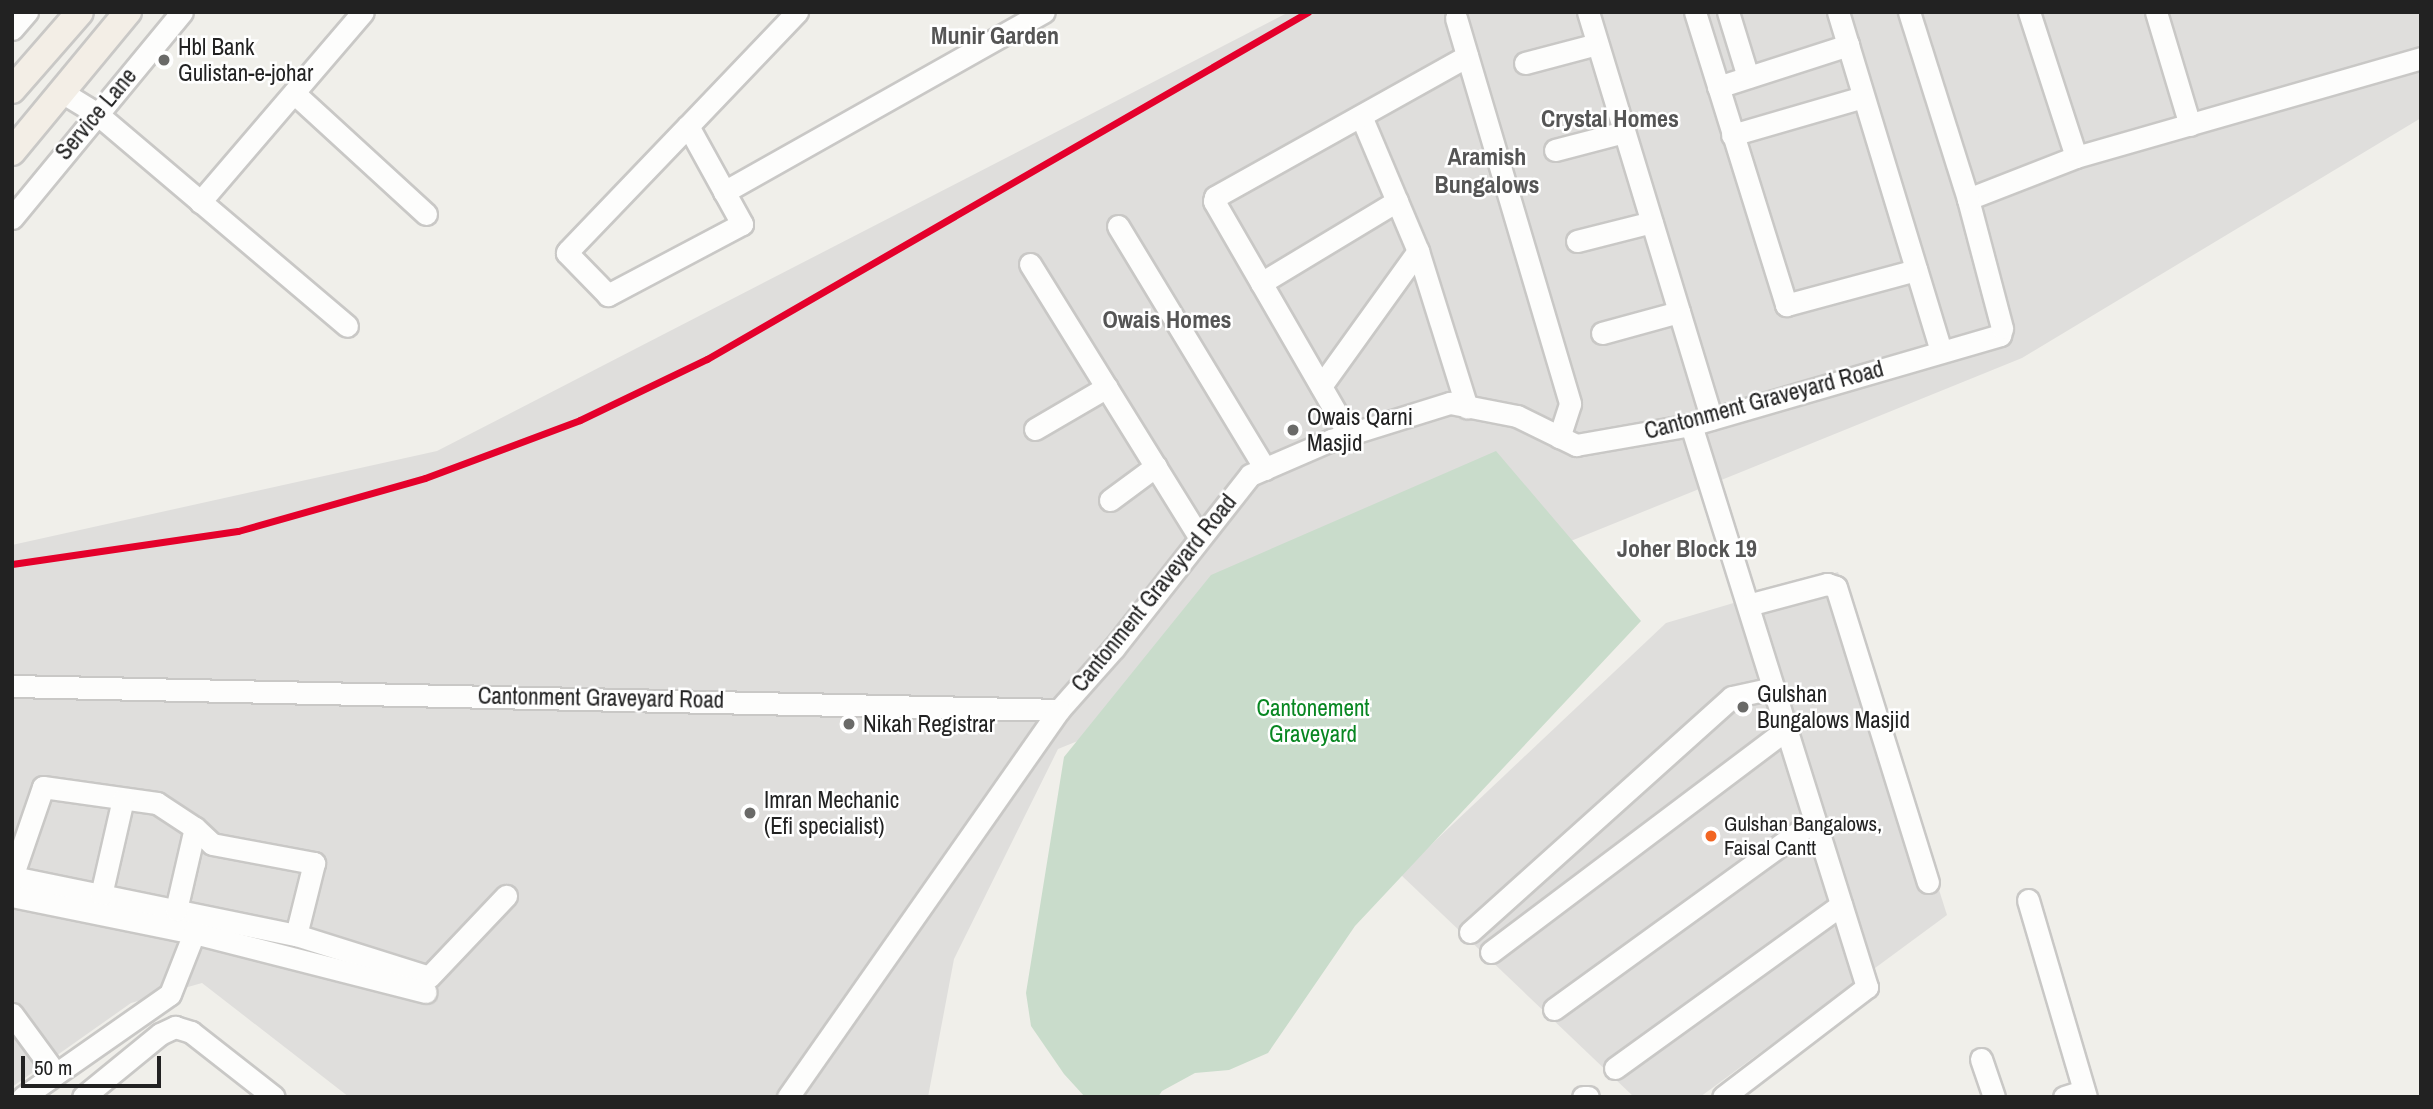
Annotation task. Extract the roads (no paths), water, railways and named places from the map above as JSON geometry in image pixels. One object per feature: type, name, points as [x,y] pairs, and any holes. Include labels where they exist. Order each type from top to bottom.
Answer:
[{"type":"main road","points":[[16,78],[80,12]]},
{"type":"main road","points":[[12,152],[128,12]]},
{"type":"street","points":[[12,29],[27,12]]},
{"type":"street","name":"Service Lane","points":[[12,218],[96,113],[183,12]]},
{"type":"street","points":[[200,202],[363,12]]},
{"type":"street","points":[[688,126],[742,224],[611,294],[603,292],[567,256],[568,251],[797,12]]},
{"type":"street","points":[[724,192],[1044,12]]},
{"type":"street","points":[[1587,12],[1712,419]]},
{"type":"street","points":[[1695,12],[1786,305],[1916,270]]},
{"type":"street","points":[[1728,12],[1748,77]]},
{"type":"street","points":[[1838,12],[1941,352]]},
{"type":"street","points":[[1909,12],[1969,199],[2076,157],[2421,58]]},
{"type":"street","points":[[2029,12],[2076,157]]},
{"type":"street","points":[[2156,12],[2190,125]]},
{"type":"street","points":[[1456,18],[1570,404],[1559,437]]},
{"type":"street","points":[[1525,63],[1597,44]]},
{"type":"street","points":[[1718,87],[1848,45]]},
{"type":"street","points":[[1349,435],[1214,206],[1215,197],[1467,56]]},
{"type":"street","points":[[61,90],[96,113],[347,327]]},
{"type":"street","points":[[294,93],[426,214]]},
{"type":"street","points":[[1732,135],[1863,97]]},
{"type":"street","points":[[1361,116],[1418,251],[1467,407]]},
{"type":"street","points":[[1555,150],[1624,132]]},
{"type":"street","name":"Cantonment Graveyard Road","points":[[12,686],[1059,710],[1114,648],[1250,475],[1265,468],[1349,435],[1450,403],[1517,416],[1576,445],[1691,425],[2000,335],[2002,328],[1969,199]]},
{"type":"street","points":[[1261,283],[1397,201]]},
{"type":"street","points":[[1577,241],[1652,222]]},
{"type":"street","points":[[1118,226],[1265,468]]},
{"type":"street","points":[[1321,386],[1418,251]]},
{"type":"street","points":[[1030,264],[1200,538]]},
{"type":"street","points":[[1602,333],[1679,312]]},
{"type":"street","points":[[1035,429],[1107,387]]},
{"type":"street","points":[[1691,425],[1867,987],[1723,1097]]},
{"type":"street","points":[[1110,500],[1156,466]]},
{"type":"street","points":[[1748,605],[1827,584],[1836,587],[1928,882]]},
{"type":"street","points":[[1470,932],[1732,697],[1773,688]]},
{"type":"street","points":[[788,1097],[1059,710]]},
{"type":"street","points":[[1491,953],[1786,730]]},
{"type":"street","points":[[296,935],[314,863],[212,844],[195,828],[156,803],[43,787],[12,877],[296,935],[429,977],[506,896]]},
{"type":"street","points":[[102,895],[123,799]]},
{"type":"street","points":[[1555,1009],[1814,821]]},
{"type":"street","points":[[176,911],[195,828]]},
{"type":"street","points":[[12,895],[194,933],[426,992]]},
{"type":"street","points":[[2028,900],[2079,1096]]},
{"type":"street","points":[[1615,1068],[1841,905]]},
{"type":"street","points":[[23,1097],[170,994],[194,933]]},
{"type":"street","points":[[12,1014],[56,1074]]},
{"type":"street","points":[[99,1093],[160,1034],[176,1027],[191,1032],[274,1097]]},
{"type":"street","points":[[1981,1059],[1994,1097]]},
{"type":"place","name":"Hbl Bank Gulistan-e-johar","points":[[164,60]]},
{"type":"place","name":"Owais Qarni Masjid","points":[[1293,430]]},
{"type":"place","name":"Gulshan Bungalows Masjid","points":[[1743,707]]},
{"type":"place","name":"Nikah Registrar","points":[[849,724]]},
{"type":"place","name":"Imran Mechanic (Efi specialist)","points":[[750,813]]},
{"type":"place","name":"Gulshan Bangalows, Faisal Cantt","points":[[1711,836]]},
{"type":"district","name":"Munir Garden","points":[[995,36]]},
{"type":"district","name":"Crystal Homes","points":[[1610,119]]},
{"type":"district","name":"Aramish Bungalows","points":[[1487,171]]},
{"type":"district","name":"Owais Homes","points":[[1167,320]]},
{"type":"district","name":"Joher Block 19","points":[[1687,549]]},
{"type":"park label","name":"Cantonement Graveyard","points":[[1313,721]]}]
